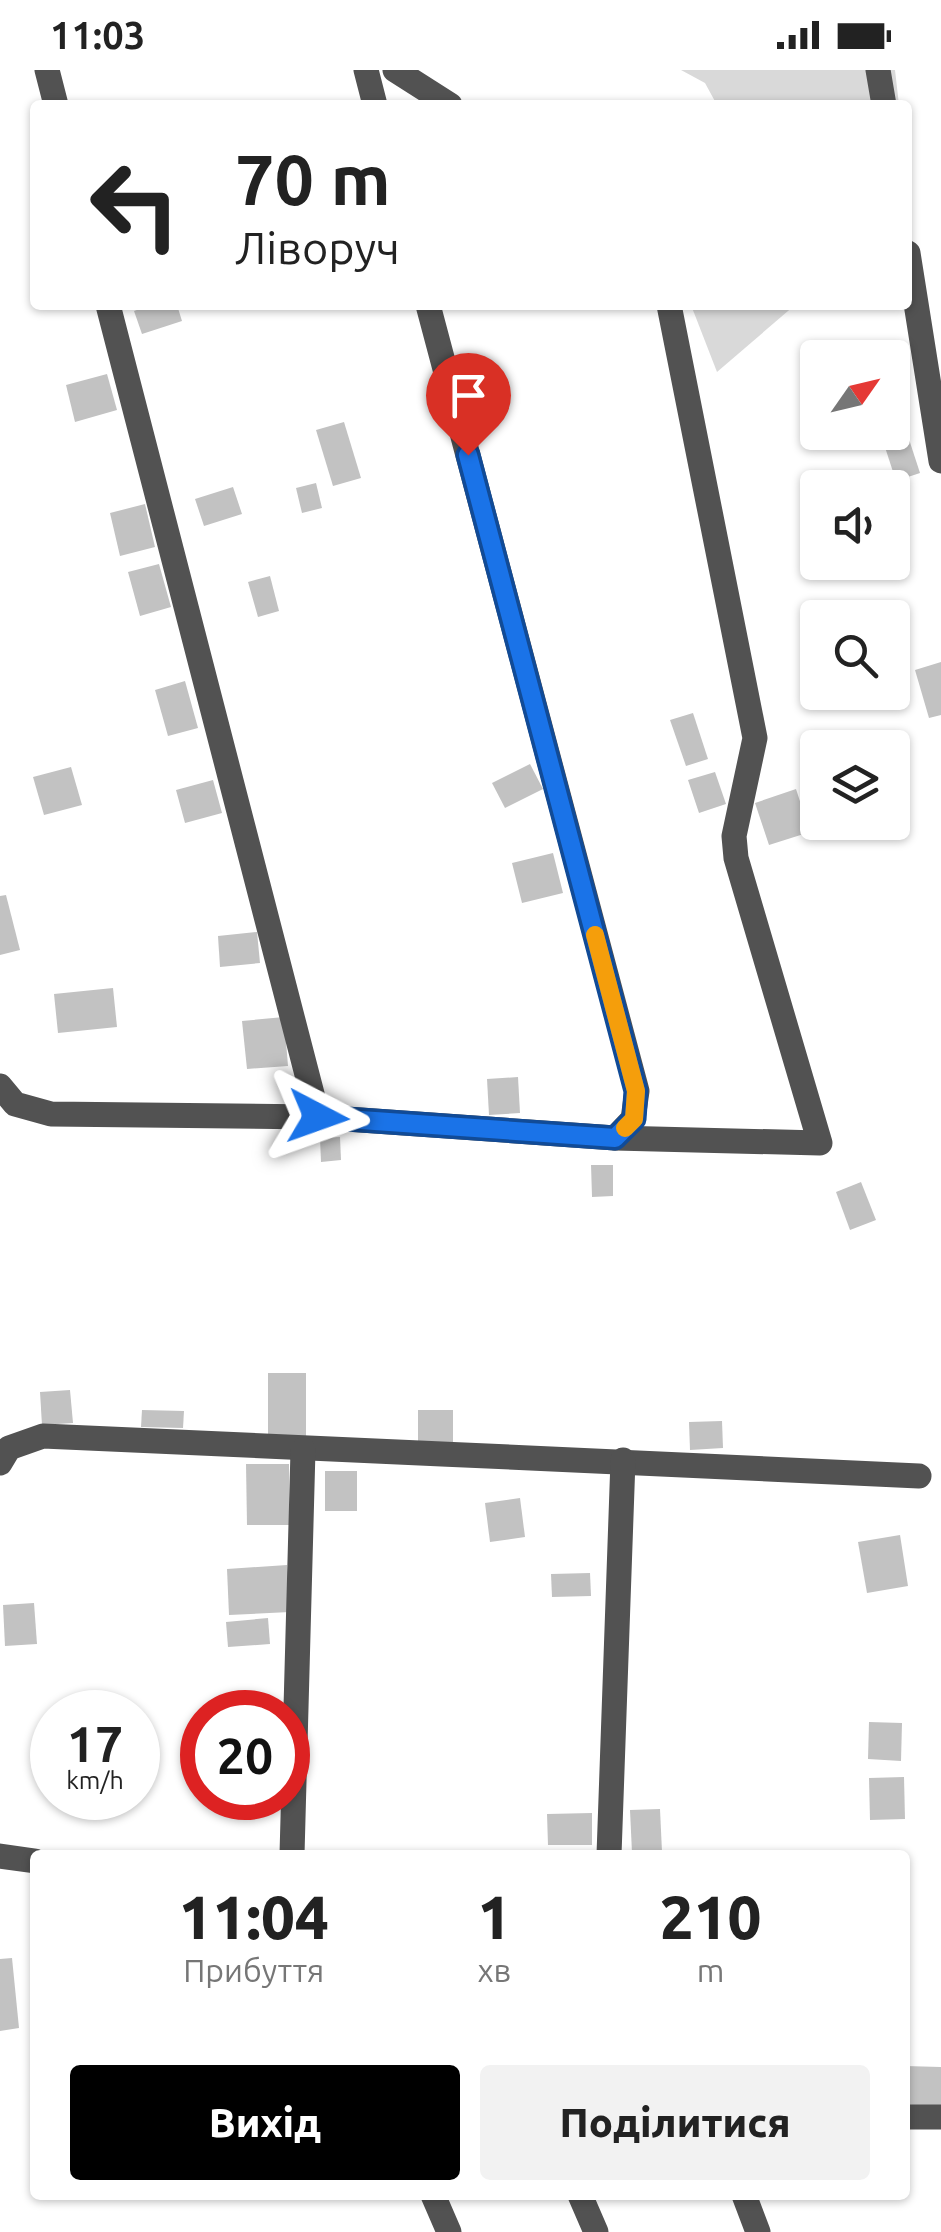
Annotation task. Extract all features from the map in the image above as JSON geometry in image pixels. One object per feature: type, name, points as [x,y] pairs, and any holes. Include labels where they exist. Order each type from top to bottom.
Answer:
[{"type":"lane","points":[[47,70],[55,100]]},
{"type":"lane","points":[[366,70],[375,100]]},
{"type":"lane","points":[[395,70],[442,100]]},
{"type":"lane","points":[[878,70],[883,100]]},
{"type":"lane","points":[[912,278],[941,461]]},
{"type":"lane","points":[[109,310],[318,1117]]},
{"type":"lane","points":[[429,310],[636,1091],[634,1119],[615,1138]]},
{"type":"lane","points":[[0,1086],[15,1104],[51,1114],[318,1117],[615,1138],[820,1143],[736,858],[734,836],[755,738],[670,310]]},
{"type":"lane","points":[[0,1463],[8,1448],[43,1436],[919,1476]]},
{"type":"lane","points":[[292,1850],[303,1450]]},
{"type":"lane","points":[[609,1850],[622,1460]]},
{"type":"lane","points":[[0,1856],[30,1860]]},
{"type":"lane","points":[[910,2117],[941,2117]]},
{"type":"lane","points":[[435,2200],[448,2232]]},
{"type":"lane","points":[[582,2200],[596,2232]]},
{"type":"lane","points":[[746,2200],[758,2232]]},
{"type":"shaded area","points":[[681,70],[895,70],[898,100],[714,100],[705,83]]},
{"type":"shaded area","points":[[693,310],[789,310],[717,372]]},
{"type":"building","points":[[179,310],[182,321],[142,334],[134,311]]},
{"type":"building","points":[[107,374],[117,410],[75,422],[66,385]]},
{"type":"building","points":[[344,422],[361,478],[333,486],[316,430]]},
{"type":"building","points":[[910,442],[920,473],[910,476],[910,470],[892,470],[886,450],[910,450]]},
{"type":"building","points":[[316,483],[322,508],[302,513],[296,488]]},
{"type":"building","points":[[233,487],[242,514],[204,526],[195,499]]},
{"type":"building","points":[[145,504],[155,547],[120,556],[110,513]]},
{"type":"building","points":[[159,564],[171,607],[140,616],[128,572]]},
{"type":"building","points":[[270,576],[279,611],[258,617],[248,582]]},
{"type":"building","points":[[941,662],[941,715],[929,718],[915,670]]},
{"type":"building","points":[[185,681],[198,728],[168,736],[155,690]]},
{"type":"building","points":[[693,713],[708,759],[686,766],[670,720]]},
{"type":"building","points":[[530,764],[543,789],[505,808],[492,783]]},
{"type":"building","points":[[71,767],[82,805],[44,815],[33,777]]},
{"type":"building","points":[[715,772],[726,804],[699,813],[688,780]]},
{"type":"building","points":[[213,780],[222,813],[185,823],[176,790]]},
{"type":"building","points":[[796,789],[800,835],[769,845],[755,803]]},
{"type":"building","points":[[553,853],[563,893],[522,903],[512,863]]},
{"type":"building","points":[[6,895],[20,950],[0,955],[0,896]]},
{"type":"building","points":[[257,932],[260,963],[220,967],[218,936]]},
{"type":"building","points":[[113,988],[117,1027],[58,1033],[54,994]]},
{"type":"building","points":[[284,1017],[288,1066],[247,1069],[242,1021]]},
{"type":"building","points":[[518,1077],[520,1113],[489,1115],[487,1079]]},
{"type":"building","points":[[340,1137],[341,1160],[321,1162],[320,1138]]},
{"type":"building","points":[[591,1165],[613,1165],[613,1196],[592,1197]]},
{"type":"building","points":[[861,1182],[876,1220],[850,1230],[836,1192]]},
{"type":"building","points":[[268,1373],[306,1373],[306,1437],[268,1437]]},
{"type":"building","points":[[70,1390],[73,1423],[42,1425],[40,1392]]},
{"type":"building","points":[[142,1410],[184,1411],[183,1428],[141,1427]]},
{"type":"building","points":[[418,1410],[453,1410],[453,1447],[418,1447]]},
{"type":"building","points":[[722,1421],[723,1448],[690,1450],[689,1422]]},
{"type":"building","points":[[246,1464],[289,1464],[289,1525],[247,1525]]},
{"type":"building","points":[[325,1471],[357,1471],[357,1511],[325,1511]]},
{"type":"building","points":[[520,1498],[525,1537],[490,1542],[485,1503]]},
{"type":"building","points":[[900,1535],[908,1586],[867,1593],[858,1542]]},
{"type":"building","points":[[287,1565],[290,1612],[229,1615],[227,1569]]},
{"type":"building","points":[[590,1573],[591,1596],[552,1597],[551,1574]]},
{"type":"building","points":[[34,1603],[37,1644],[5,1646],[3,1605]]},
{"type":"building","points":[[268,1618],[270,1644],[228,1647],[226,1622]]},
{"type":"building","points":[[869,1722],[902,1723],[901,1761],[868,1759]]},
{"type":"building","points":[[904,1777],[905,1819],[870,1820],[869,1778]]},
{"type":"building","points":[[660,1809],[662,1850],[632,1850],[630,1810]]},
{"type":"building","points":[[592,1813],[592,1845],[548,1845],[547,1814]]},
{"type":"building","points":[[12,1958],[19,2028],[0,2031],[0,1959]]},
{"type":"building","points":[[910,2066],[941,2067],[941,2106],[910,2105]]},
{"type":"slow traffic","points":[[595,935],[636,1091],[634,1119],[625,1128]]},
{"type":"route","points":[[318,1117],[615,1138],[634,1119],[636,1091],[468,455]]}]
